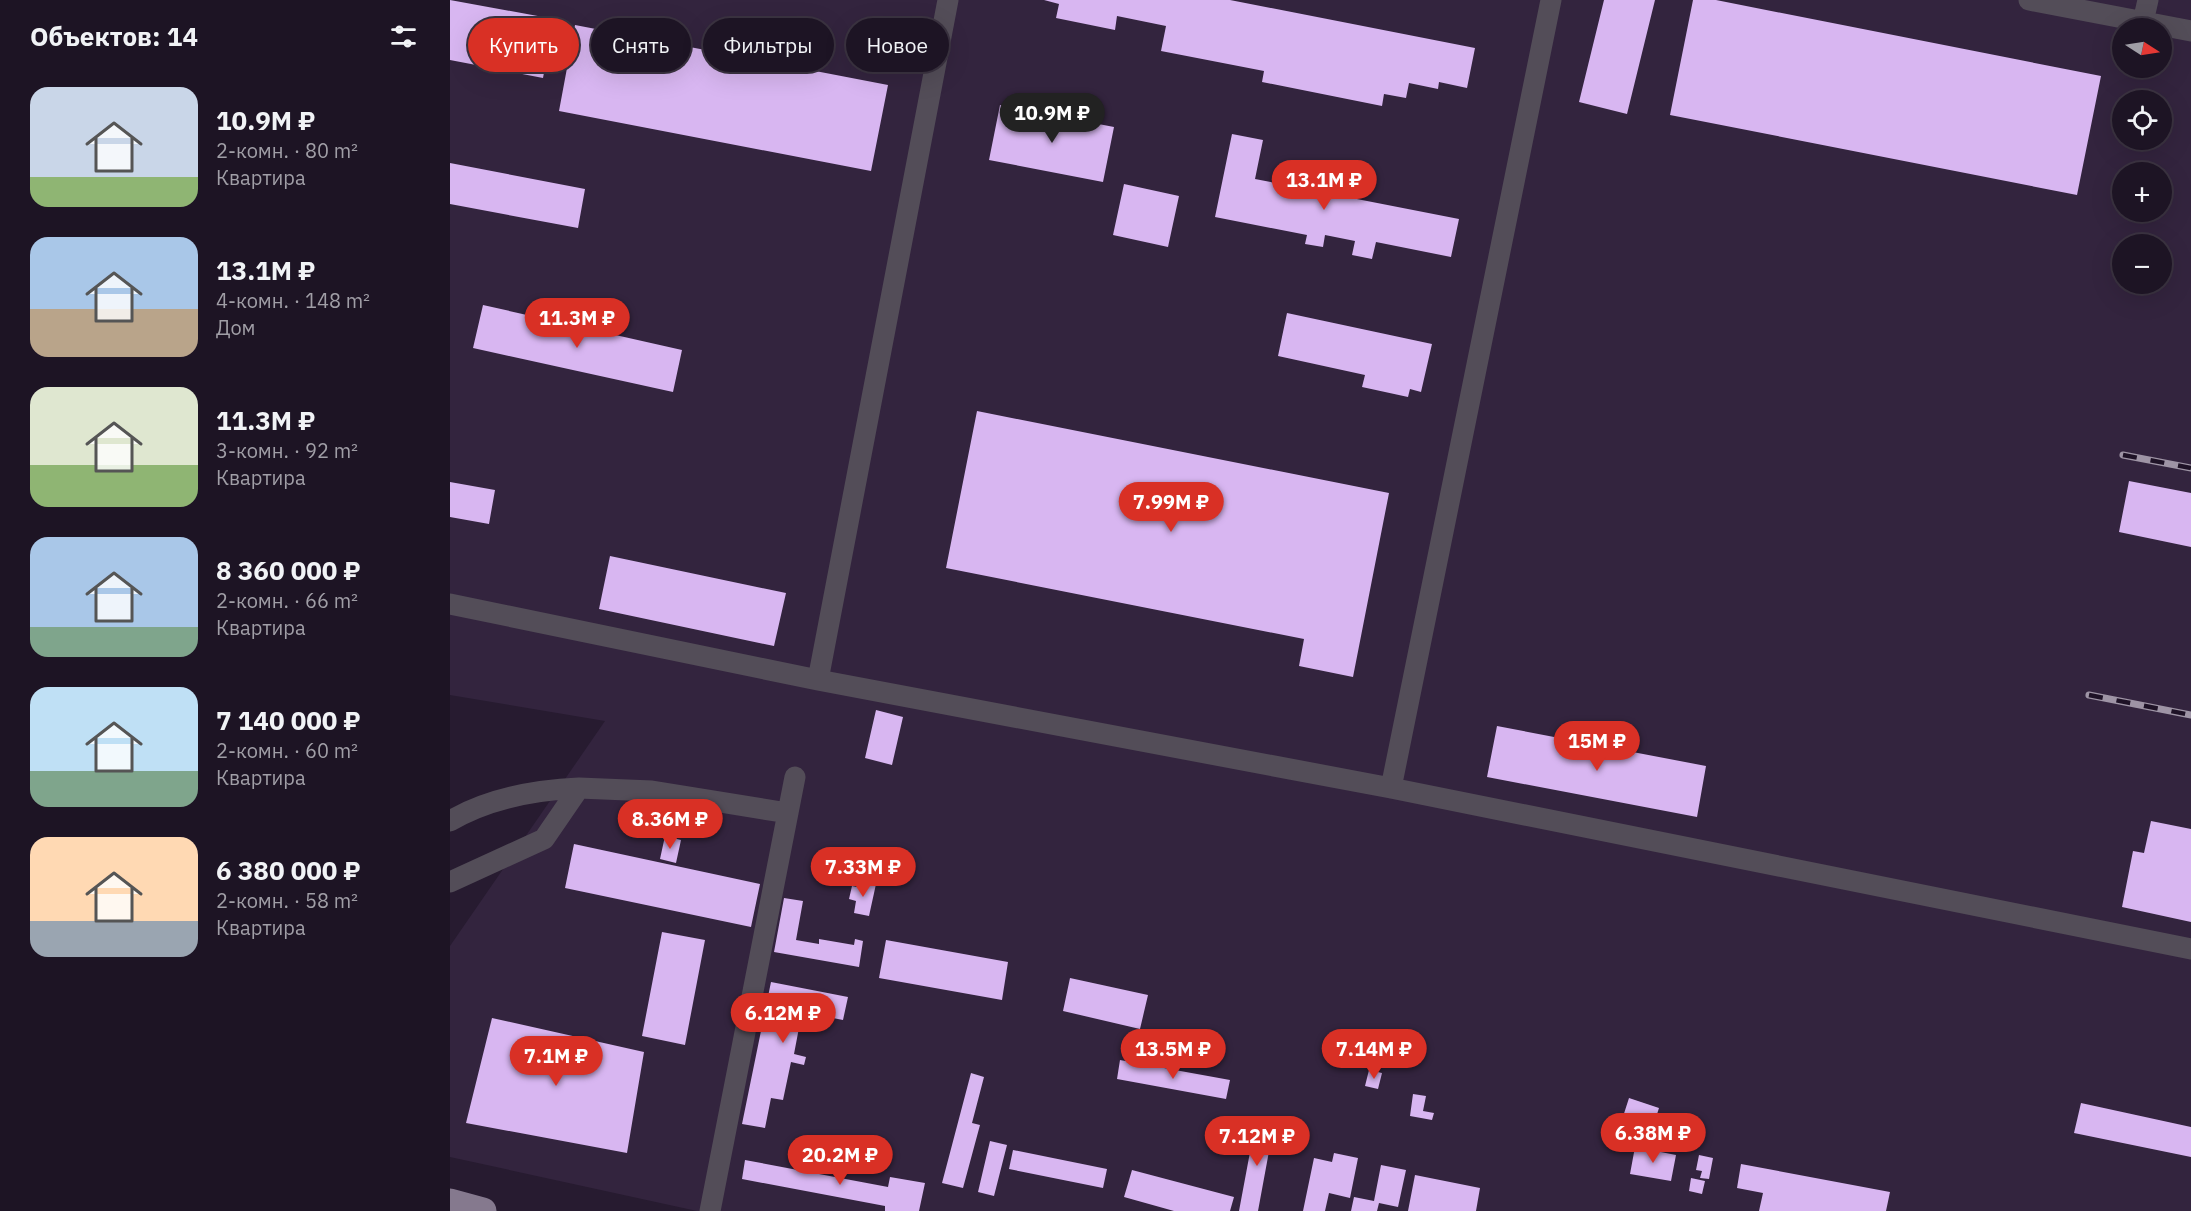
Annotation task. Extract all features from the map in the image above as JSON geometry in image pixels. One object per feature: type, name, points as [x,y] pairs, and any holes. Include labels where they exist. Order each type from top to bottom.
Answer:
[{"type":"main road","points":[[450,1202],[483,1211]]},
{"type":"lane","points":[[818,680],[948,0]]},
{"type":"lane","points":[[1391,788],[1551,0]]},
{"type":"lane","points":[[2029,0],[2122,18]]},
{"type":"lane","points":[[2144,18],[2148,0]]},
{"type":"lane","points":[[2172,28],[2191,32]]},
{"type":"lane","points":[[450,604],[818,680],[1391,788],[2191,949]]},
{"type":"lane","points":[[710,1211],[795,777]]},
{"type":"lane","points":[[450,821],[466,812],[534,790],[579,788],[652,791],[788,813]]},
{"type":"lane","points":[[450,882],[544,839],[579,788]]},
{"type":"shaded area","points":[[450,0],[2191,0],[2191,1211],[697,1211],[450,1157],[450,946],[605,721],[450,695]]},
{"type":"building","points":[[450,0],[549,18],[468,18],[468,63],[450,60]]},
{"type":"building","points":[[1044,0],[1230,0],[1475,48],[1467,88],[1439,82],[1438,89],[1409,83],[1406,98],[1384,94],[1382,106],[1262,82],[1264,71],[1161,51],[1166,26],[1117,16],[1115,30],[1056,18],[1059,4]]},
{"type":"building","points":[[1604,0],[1655,0],[1627,114],[1579,102]]},
{"type":"building","points":[[1693,0],[1716,0],[2101,76],[2077,195],[1670,115]]},
{"type":"building","points":[[579,26],[591,28],[591,72],[691,72],[691,47],[703,50],[703,72],[820,72],[888,85],[871,171],[559,111],[566,72],[579,72]]},
{"type":"building","points":[[512,72],[544,72],[543,78]]},
{"type":"building","points":[[1000,105],[1114,127],[1103,182],[989,160]]},
{"type":"building","points":[[1232,134],[1263,140],[1255,179],[1459,219],[1451,257],[1376,242],[1372,259],[1352,255],[1355,241],[1325,235],[1323,247],[1305,244],[1307,235],[1215,217]]},
{"type":"building","points":[[450,163],[585,189],[578,228],[450,204]]},
{"type":"building","points":[[1124,184],[1179,196],[1168,247],[1113,235]]},
{"type":"building","points":[[483,305],[682,350],[673,392],[473,348]]},
{"type":"building","points":[[1287,313],[1432,344],[1421,392],[1410,389],[1408,397],[1362,387],[1365,375],[1278,356]]},
{"type":"building","points":[[977,411],[1389,493],[1353,677],[1299,666],[1304,639],[946,568]]},
{"type":"building","points":[[2129,481],[2191,493],[2191,547],[2119,532]]},
{"type":"building","points":[[450,482],[495,490],[489,524],[450,517]]},
{"type":"building","points":[[610,556],[786,593],[774,646],[599,609]]},
{"type":"building","points":[[876,710],[903,717],[892,765],[865,758]]},
{"type":"building","points":[[1497,726],[1706,766],[1697,817],[1487,777]]},
{"type":"building","points":[[2151,821],[2191,829],[2191,922],[2122,907],[2133,851],[2144,853]]},
{"type":"building","points":[[665,836],[681,840],[676,863],[660,859]]},
{"type":"building","points":[[574,844],[760,884],[751,927],[565,888]]},
{"type":"building","points":[[864,881],[876,884],[869,916],[854,913],[856,901],[849,899],[852,886],[862,888]]},
{"type":"building","points":[[784,898],[803,901],[796,940],[819,944],[819,939],[854,945],[855,939],[863,941],[859,967],[774,952]]},
{"type":"building","points":[[662,932],[705,940],[685,1045],[642,1036]]},
{"type":"building","points":[[886,940],[1008,962],[1002,1000],[879,978]]},
{"type":"building","points":[[1070,978],[1148,995],[1140,1029],[1063,1011]]},
{"type":"building","points":[[771,982],[848,997],[843,1020],[802,1012],[794,1054],[806,1057],[804,1065],[791,1062],[783,1100],[771,1098],[765,1128],[742,1124]]},
{"type":"building","points":[[492,1018],[644,1052],[627,1153],[466,1123]]},
{"type":"building","points":[[1120,1060],[1230,1080],[1226,1099],[1117,1079]]},
{"type":"building","points":[[1369,1070],[1382,1073],[1378,1089],[1365,1086]]},
{"type":"building","points":[[971,1073],[984,1077],[972,1123],[980,1125],[963,1188],[942,1183]]},
{"type":"building","points":[[1413,1094],[1426,1096],[1423,1111],[1434,1113],[1432,1120],[1410,1116]]},
{"type":"building","points":[[1629,1098],[1659,1108],[1650,1136],[1620,1126]]},
{"type":"building","points":[[2081,1103],[2191,1127],[2191,1157],[2074,1133]]},
{"type":"building","points":[[1256,1120],[1274,1124],[1258,1211],[1239,1211]]},
{"type":"building","points":[[990,1141],[1007,1145],[994,1196],[978,1192]]},
{"type":"building","points":[[1635,1147],[1676,1155],[1671,1181],[1630,1174]]},
{"type":"building","points":[[1013,1150],[1107,1169],[1103,1188],[1009,1169]]},
{"type":"building","points":[[1334,1153],[1358,1158],[1350,1198],[1329,1193],[1325,1211],[1303,1211],[1314,1158],[1332,1162]]},
{"type":"building","points":[[1699,1155],[1713,1158],[1709,1179],[1700,1178],[1702,1171],[1696,1170]]},
{"type":"building","points":[[745,1160],[888,1187],[890,1177],[925,1183],[919,1211],[885,1211],[885,1206],[742,1179]]},
{"type":"building","points":[[1741,1164],[1890,1192],[1886,1211],[1759,1211],[1763,1193],[1737,1188]]},
{"type":"building","points":[[1381,1165],[1406,1170],[1398,1207],[1379,1203],[1377,1211],[1351,1211],[1354,1197],[1374,1201]]},
{"type":"building","points":[[1132,1170],[1234,1197],[1230,1211],[1174,1211],[1124,1197]]},
{"type":"building","points":[[1415,1175],[1480,1188],[1476,1211],[1408,1211]]},
{"type":"building","points":[[1691,1178],[1705,1181],[1702,1194],[1689,1191]]},
{"type":"railway","points":[[2123,455],[2191,468]]},
{"type":"railway","points":[[2089,695],[2191,715]]}]
